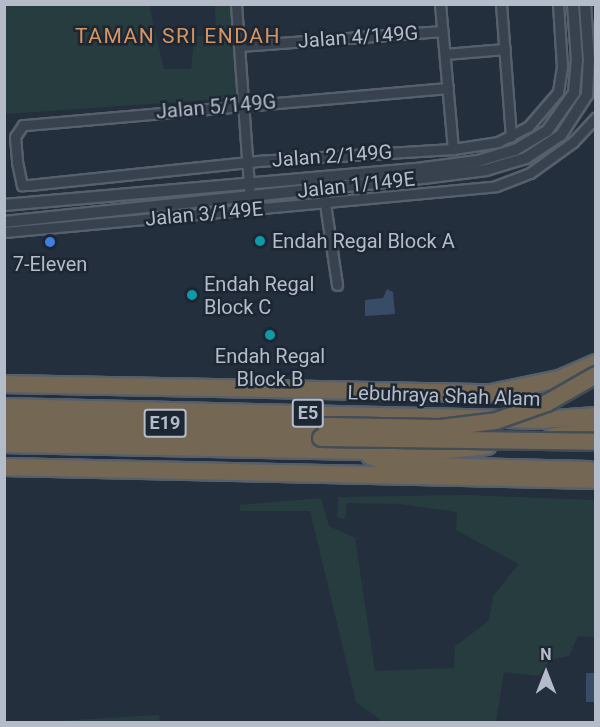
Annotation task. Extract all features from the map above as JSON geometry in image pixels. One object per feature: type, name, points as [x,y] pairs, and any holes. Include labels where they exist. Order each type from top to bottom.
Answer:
[{"type":"highway","points":[[4,384],[459,394],[522,389],[559,380],[596,363]]},
{"type":"highway","name":"E19","points":[[4,432],[324,432],[440,428],[496,421],[547,403],[596,375]]},
{"type":"highway","points":[[4,395],[31,400],[38,407]]},
{"type":"highway","points":[[578,418],[596,402]]},
{"type":"highway","name":"E5","points":[[4,408],[38,407]]},
{"type":"highway","name":"Lebuhraya Shah Alam","points":[[38,407],[578,418],[596,416]]},
{"type":"highway","name":"E19","points":[[4,420],[596,442]]},
{"type":"highway","name":"Lebuhraya Shah Alam","points":[[4,444],[440,451],[596,430]]},
{"type":"highway","points":[[4,456],[34,446]]},
{"type":"highway","points":[[357,451],[394,465],[596,471]]},
{"type":"highway","points":[[4,467],[596,480]]},
{"type":"street","points":[[236,4],[250,197]]},
{"type":"street","points":[[440,4],[453,149]]},
{"type":"street","points":[[501,4],[511,137]]},
{"type":"street","name":"Jalan 2/149G","points":[[17,162],[22,185],[28,185],[248,163],[453,149],[511,137],[538,118],[558,92],[562,67],[558,4]]},
{"type":"street","name":"Jalan 1/149E","points":[[4,205],[478,160],[532,141],[559,118],[574,93],[578,70],[573,4]]},
{"type":"street","name":"Jalan 1/149E","points":[[4,222],[486,170],[537,153],[561,135],[587,95],[590,61],[585,4]]},
{"type":"street","name":"Jalan 4/149G","points":[[239,46],[442,31]]},
{"type":"street","points":[[445,54],[505,49]]},
{"type":"street","name":"Jalan 5/149G","points":[[17,162],[15,137],[23,125],[243,104],[448,88]]},
{"type":"street","name":"Jalan 3/149E","points":[[4,232],[496,186],[530,173],[573,142],[596,117]]},
{"type":"street","points":[[321,174],[337,285]]},
{"type":"green space","points":[[5,4],[149,5],[164,69],[191,69],[195,36],[216,35],[215,5],[230,5],[237,98],[5,114]]},
{"type":"green space","points":[[466,495],[595,500],[595,637],[578,636],[569,656],[549,660],[539,676],[504,672],[496,722],[384,722],[356,702],[310,511],[240,511],[240,505],[321,498],[329,526],[355,538],[375,671],[454,668],[455,646],[489,621],[493,596],[519,564],[456,530],[457,512],[399,504],[347,503],[345,519],[337,517],[338,497]]},
{"type":"green space","points":[[159,715],[160,722],[41,722]]},
{"type":"water","points":[[387,289],[393,292],[395,314],[365,316],[365,300],[383,298]]},
{"type":"water","points":[[586,673],[595,673],[595,702],[586,702]]},
{"type":"place","name":"Endah Regal Block A","points":[[260,241]]},
{"type":"place","name":"7-Eleven","points":[[50,242]]},
{"type":"place","name":"Endah Regal Block C","points":[[192,295]]},
{"type":"place","name":"Endah Regal Block B","points":[[270,335]]},
{"type":"district","name":"TAMAN SRI ENDAH","points":[[178,36]]}]
